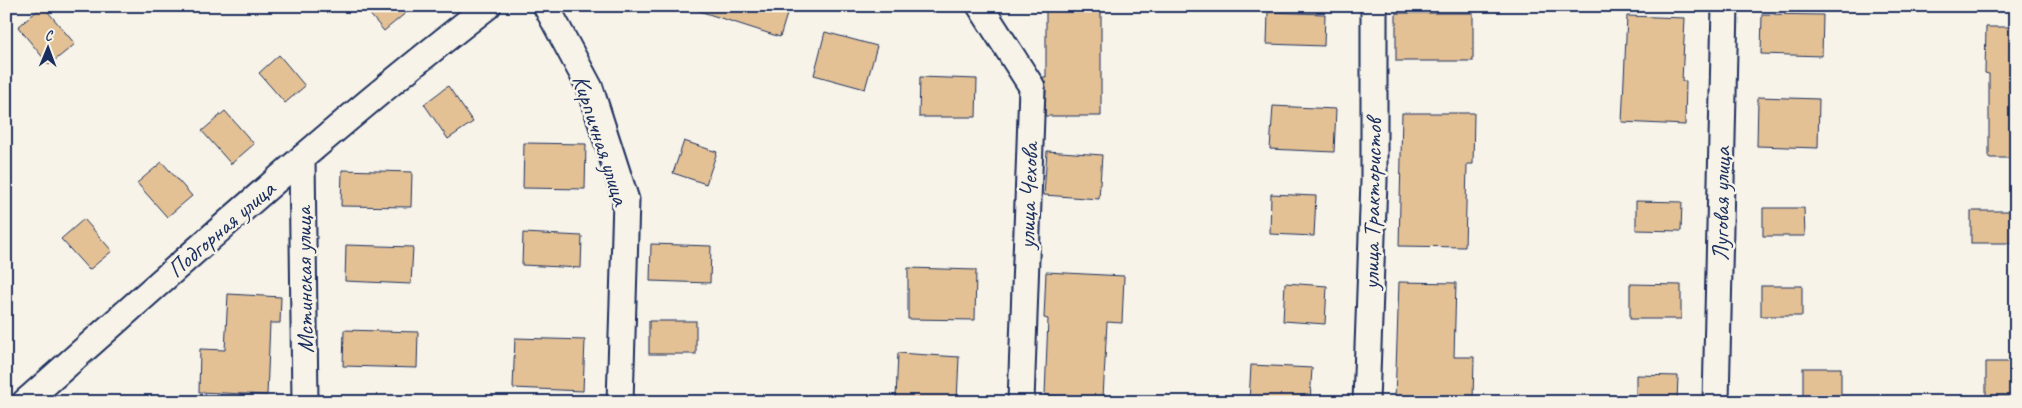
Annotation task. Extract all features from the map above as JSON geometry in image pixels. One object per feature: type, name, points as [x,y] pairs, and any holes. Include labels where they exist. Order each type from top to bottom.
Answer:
[{"type":"street","name":"Подгорная улица","points":[[24,402],[302,158],[419,59],[488,6]]},
{"type":"street","name":"Кирпичная улица","points":[[546,6],[590,88],[626,200],[620,402]]},
{"type":"street","name":"улица Чехова","points":[[980,6],[1032,87],[1021,402]]},
{"type":"street","name":"улица Трактористов","points":[[1366,402],[1374,181],[1374,6]]},
{"type":"street","name":"Луговая улица","points":[[1716,402],[1726,6]]},
{"type":"street","name":"Мстинская улица","points":[[302,158],[306,402]]},
{"type":"building","points":[[43,6],[75,44],[49,65],[18,27]]},
{"type":"building","points":[[363,6],[414,6],[384,31]]},
{"type":"building","points":[[696,6],[763,6],[787,14],[780,37],[696,10]]},
{"type":"building","points":[[1046,6],[1101,6],[1101,116],[1045,116],[1046,88],[1042,77],[1046,77]]},
{"type":"building","points":[[1268,12],[1325,14],[1324,46],[1267,44]]},
{"type":"building","points":[[1396,13],[1473,13],[1473,61],[1396,61]]},
{"type":"building","points":[[1762,14],[1823,15],[1822,56],[1761,54]]},
{"type":"building","points":[[1627,16],[1685,18],[1682,81],[1686,81],[1685,125],[1622,122]]},
{"type":"building","points":[[1986,27],[2016,27],[2016,158],[1989,158],[1989,74],[1985,73]]},
{"type":"building","points":[[825,32],[877,46],[865,89],[814,75]]},
{"type":"building","points":[[279,55],[305,86],[285,103],[259,73]]},
{"type":"building","points":[[920,77],[977,79],[976,117],[919,117]]},
{"type":"building","points":[[448,86],[473,122],[448,139],[424,104]]},
{"type":"building","points":[[1758,97],[1819,99],[1818,148],[1757,146]]},
{"type":"building","points":[[1273,106],[1336,109],[1334,152],[1270,149]]},
{"type":"building","points":[[225,111],[254,144],[231,164],[202,131]]},
{"type":"building","points":[[1402,113],[1474,113],[1473,164],[1467,164],[1465,247],[1399,246]]},
{"type":"building","points":[[684,141],[717,152],[706,184],[673,173]]},
{"type":"building","points":[[524,143],[586,144],[585,189],[523,188]]},
{"type":"building","points":[[1047,151],[1102,155],[1099,199],[1044,195]]},
{"type":"building","points":[[162,162],[192,196],[167,217],[137,183]]},
{"type":"building","points":[[342,170],[412,172],[411,207],[341,206]]},
{"type":"building","points":[[1271,194],[1316,196],[1314,236],[1270,234]]},
{"type":"building","points":[[1636,201],[1682,202],[1681,231],[1636,230]]},
{"type":"building","points":[[1763,208],[1804,208],[1805,236],[1763,236]]},
{"type":"building","points":[[1971,211],[2016,211],[2016,243],[1971,243]]},
{"type":"building","points":[[84,219],[112,251],[89,270],[61,239]]},
{"type":"building","points":[[523,233],[582,236],[581,268],[522,265]]},
{"type":"building","points":[[651,244],[711,246],[710,283],[650,281]]},
{"type":"building","points":[[346,245],[413,247],[411,284],[345,281]]},
{"type":"building","points":[[908,268],[976,270],[975,320],[908,319]]},
{"type":"building","points":[[1046,272],[1124,276],[1122,323],[1107,322],[1103,398],[1045,395],[1048,319],[1044,318]]},
{"type":"building","points":[[1399,282],[1456,283],[1454,357],[1474,357],[1473,401],[1395,399]]},
{"type":"building","points":[[1285,283],[1327,286],[1325,324],[1283,321]]},
{"type":"building","points":[[1630,284],[1681,285],[1681,319],[1630,319]]},
{"type":"building","points":[[1761,286],[1802,286],[1802,316],[1761,316]]},
{"type":"building","points":[[228,294],[281,297],[280,323],[270,323],[267,395],[199,392],[200,349],[225,350]]},
{"type":"building","points":[[649,321],[696,321],[696,354],[649,354]]},
{"type":"building","points":[[344,330],[418,332],[417,368],[343,366]]},
{"type":"building","points":[[515,338],[585,340],[583,391],[513,388]]},
{"type":"building","points":[[898,353],[959,357],[957,401],[896,398]]},
{"type":"building","points":[[1986,362],[2016,362],[2016,397],[1986,396]]},
{"type":"building","points":[[1251,365],[1312,368],[1310,402],[1249,402]]},
{"type":"building","points":[[1803,368],[1841,368],[1841,402],[1803,402]]},
{"type":"building","points":[[1636,375],[1678,376],[1677,401],[1636,401]]}]
